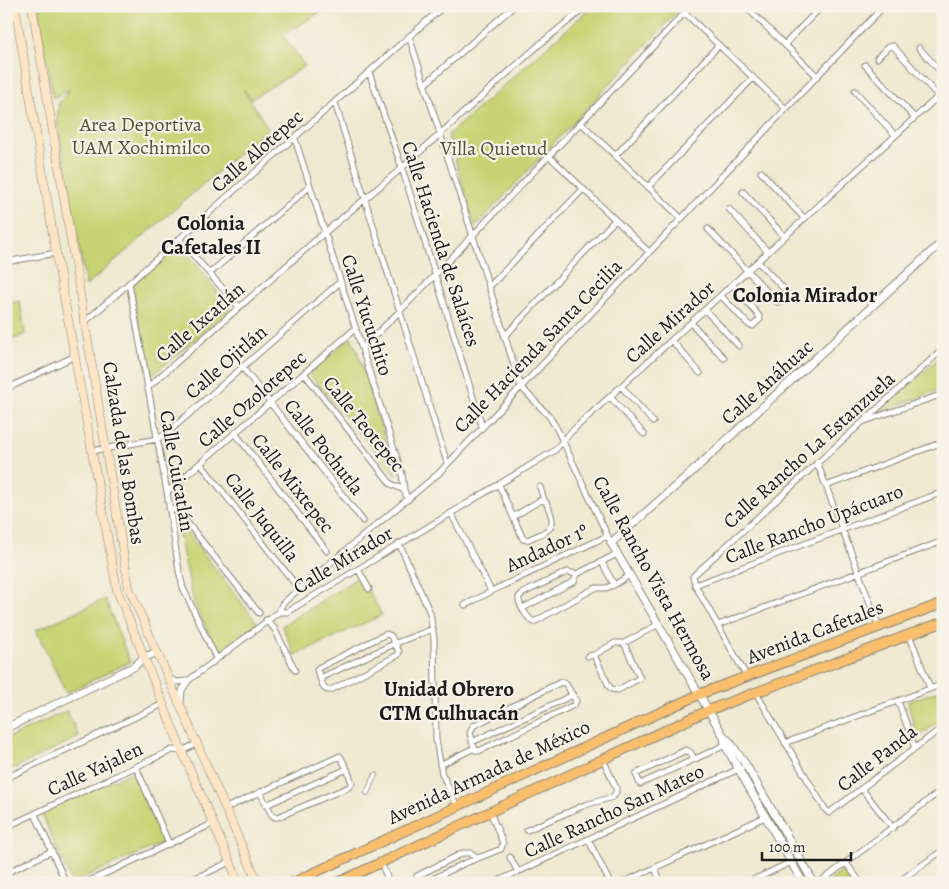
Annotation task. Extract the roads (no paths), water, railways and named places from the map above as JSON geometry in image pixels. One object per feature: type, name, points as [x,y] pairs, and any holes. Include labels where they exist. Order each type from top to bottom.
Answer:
[{"type":"main road","name":"Calzada de las Bombas","points":[[15,6],[56,253],[113,575],[127,619],[212,824],[239,883]]},
{"type":"main road","name":"Calzada de las Bombas","points":[[32,6],[129,588],[258,883]]},
{"type":"main road","name":"Avenida Cafetales","points":[[700,694],[943,603]]},
{"type":"main road","points":[[127,619],[139,613]]},
{"type":"main road","name":"Avenida Cafetales","points":[[709,710],[943,622]]},
{"type":"main road","name":"Avenida Armada de México","points":[[292,883],[700,694]]},
{"type":"main road","name":"Avenida Armada de México","points":[[337,883],[709,710]]},
{"type":"street","name":"Calle Alotepec","points":[[86,321],[444,6]]},
{"type":"street","points":[[425,84],[514,6]]},
{"type":"street","name":"Calle Ixcatlán","points":[[147,388],[324,233],[402,168],[540,44],[587,6]]},
{"type":"street","points":[[362,348],[400,313],[691,6]]},
{"type":"street","points":[[745,6],[817,76]]},
{"type":"street","points":[[752,12],[757,6]]},
{"type":"street","points":[[785,44],[822,6]]},
{"type":"street","name":"Calle Hacienda Santa Cecilia","points":[[181,706],[182,690],[190,680],[216,658],[279,612],[282,604],[299,589],[427,484],[884,6]]},
{"type":"street","points":[[685,13],[786,109]]},
{"type":"street","points":[[409,36],[521,387]]},
{"type":"street","points":[[615,156],[719,45]]},
{"type":"street","points":[[877,58],[888,47],[893,46],[941,94]]},
{"type":"street","points":[[919,48],[943,74]]},
{"type":"street","points":[[865,65],[914,117]]},
{"type":"street","name":"Calle Hacienda de Salaíces","points":[[369,72],[402,168],[482,426]]},
{"type":"street","points":[[648,187],[753,78]]},
{"type":"street","points":[[855,91],[895,135]]},
{"type":"street","name":"Calle Mirador","points":[[279,612],[287,612],[554,451],[571,432],[941,94]]},
{"type":"street","points":[[335,103],[447,463]]},
{"type":"street","points":[[581,123],[681,218]]},
{"type":"street","name":"Calle Yucuchito","points":[[294,139],[356,328],[402,474],[404,490],[408,500]]},
{"type":"street","points":[[549,156],[649,252]]},
{"type":"street","points":[[760,172],[804,218]]},
{"type":"street","points":[[210,273],[310,187]]},
{"type":"street","points":[[489,287],[583,189]]},
{"type":"street","points":[[743,192],[784,236]]},
{"type":"street","points":[[729,209],[768,252]]},
{"type":"street","points":[[504,337],[616,220]]},
{"type":"street","points":[[708,229],[777,302],[781,302],[787,296],[786,291],[758,262]]},
{"type":"street","points":[[179,238],[239,307]]},
{"type":"street","name":"Calle Anáhuac","points":[[611,543],[679,484],[943,241]]},
{"type":"street","points":[[6,262],[56,253]]},
{"type":"street","name":"Calle Ojitlán","points":[[92,451],[157,439],[166,434],[340,282]]},
{"type":"street","name":"Calle Cuicatlán","points":[[129,283],[167,492],[179,571],[183,588],[216,658]]},
{"type":"street","points":[[721,296],[749,325],[753,326],[760,319],[759,316],[733,285]]},
{"type":"street","points":[[705,310],[739,346]]},
{"type":"street","points":[[691,323],[724,358]]},
{"type":"street","name":"Calle Ozolotepec","points":[[167,492],[356,328]]},
{"type":"street","points":[[672,341],[700,373]]},
{"type":"street","name":"Calle Rancho La Estanzuela","points":[[695,584],[693,576],[695,572],[943,349]]},
{"type":"street","points":[[6,389],[75,356]]},
{"type":"street","name":"Calle Pochutla","points":[[242,368],[363,521]]},
{"type":"street","name":"Calle Teotepec","points":[[304,373],[391,484],[404,490]]},
{"type":"street","points":[[621,386],[653,422]]},
{"type":"street","name":"Calle Rancho Vista Hermosa","points":[[521,387],[549,416],[557,429],[617,554],[742,767],[787,836],[814,883]]},
{"type":"street","points":[[862,422],[943,394]]},
{"type":"street","points":[[610,397],[644,434]]},
{"type":"street","name":"Calle Mixtepec","points":[[235,433],[327,551]]},
{"type":"street","points":[[826,486],[943,442]]},
{"type":"street","points":[[817,462],[879,627]]},
{"type":"street","name":"Calle Juquilla","points":[[201,464],[299,589]]},
{"type":"street","points":[[499,485],[523,539],[527,540],[552,526],[553,521],[540,487]]},
{"type":"street","name":"Calle Rancho Upácuaro","points":[[695,584],[943,492]]},
{"type":"street","points":[[513,517],[544,500]]},
{"type":"street","points":[[169,508],[178,511],[259,613]]},
{"type":"street","points":[[451,513],[491,591]]},
{"type":"street","name":"Andador 1º","points":[[465,605],[607,536]]},
{"type":"street","points":[[718,625],[943,541]]},
{"type":"street","points":[[399,543],[430,613],[433,629],[436,740],[442,774],[457,806]]},
{"type":"street","points":[[617,554],[577,574],[567,572],[522,593],[519,596],[519,600],[530,620],[534,622],[595,588],[606,588],[630,575]]},
{"type":"street","points":[[602,562],[614,584]]},
{"type":"street","points":[[358,569],[369,589]]},
{"type":"street","points":[[523,608],[574,582],[577,574]]},
{"type":"street","points":[[695,584],[747,677]]},
{"type":"street","points":[[266,620],[274,628],[295,670]]},
{"type":"street","points":[[624,642],[640,678],[618,690],[611,689],[591,655],[615,643],[624,642],[659,624]]},
{"type":"street","points":[[320,678],[396,643],[433,629]]},
{"type":"street","points":[[386,634],[391,636],[396,643],[398,655],[331,690],[324,688],[317,670],[321,666],[386,634]]},
{"type":"street","points":[[909,635],[930,688]]},
{"type":"street","points":[[6,728],[135,666],[143,658],[157,652]]},
{"type":"street","points":[[168,677],[173,681],[179,682],[190,680]]},
{"type":"street","points":[[562,682],[566,684],[572,695],[576,701],[573,706],[479,752],[477,752],[473,745],[470,731],[473,726],[562,682]]},
{"type":"street","points":[[756,693],[785,743],[943,684]]},
{"type":"street","points":[[440,765],[473,745],[572,695]]},
{"type":"street","points":[[898,701],[915,748]]},
{"type":"street","points":[[6,778],[163,704]]},
{"type":"street","name":"Calle Panda","points":[[785,743],[825,809],[830,813],[943,727]]},
{"type":"street","points":[[694,759],[691,753],[686,750],[636,774],[640,784],[694,759],[727,741]]},
{"type":"street","name":"Calle Yajalen","points":[[6,827],[172,750],[182,751],[198,743]]},
{"type":"street","points":[[226,808],[260,792],[340,756],[352,783],[349,787],[278,817],[272,815],[260,792]]},
{"type":"street","points":[[527,830],[585,805],[611,798],[615,795],[616,788],[603,759]]},
{"type":"street","points":[[136,767],[169,844]]},
{"type":"street","name":"Calle Rancho Vista Hermosa","points":[[742,767],[765,817],[803,883]]},
{"type":"street","name":"Calle Rancho San Mateo","points":[[494,883],[742,767]]},
{"type":"street","points":[[266,805],[347,769]]},
{"type":"street","points":[[368,793],[375,775]]},
{"type":"street","points":[[862,789],[892,828]]},
{"type":"street","points":[[819,883],[943,789]]},
{"type":"street","points":[[425,883],[478,858],[499,851],[503,847],[490,812]]},
{"type":"street","points":[[35,814],[66,883]]},
{"type":"street","points":[[622,883],[765,817]]},
{"type":"street","points":[[84,883],[212,824]]},
{"type":"street","points":[[779,840],[787,836]]},
{"type":"street","points":[[588,839],[610,883]]},
{"type":"street","points":[[897,883],[943,850]]},
{"type":"street","points":[[6,873],[52,851]]},
{"type":"street","points":[[418,883],[417,876],[463,853],[471,853],[478,858]]},
{"type":"street","points":[[510,858],[518,872]]},
{"type":"street","points":[[185,883],[230,862]]},
{"type":"street","points":[[381,862],[389,883]]},
{"type":"street","points":[[748,883],[791,862]]},
{"type":"street","points":[[846,863],[861,883]]},
{"type":"street","points":[[654,868],[661,883]]},
{"type":"district","name":"Colonia Cafetales II","points":[[211,235]]},
{"type":"district","name":"Colonia Mirador","points":[[805,295]]},
{"type":"district","name":"Unidad Obrero CTM Culhuacán","points":[[449,701]]},
{"type":"park label","name":"Area Deportiva UAM Xochimilco","points":[[141,136]]},
{"type":"park label","name":"Villa Quietud","points":[[494,148]]}]
